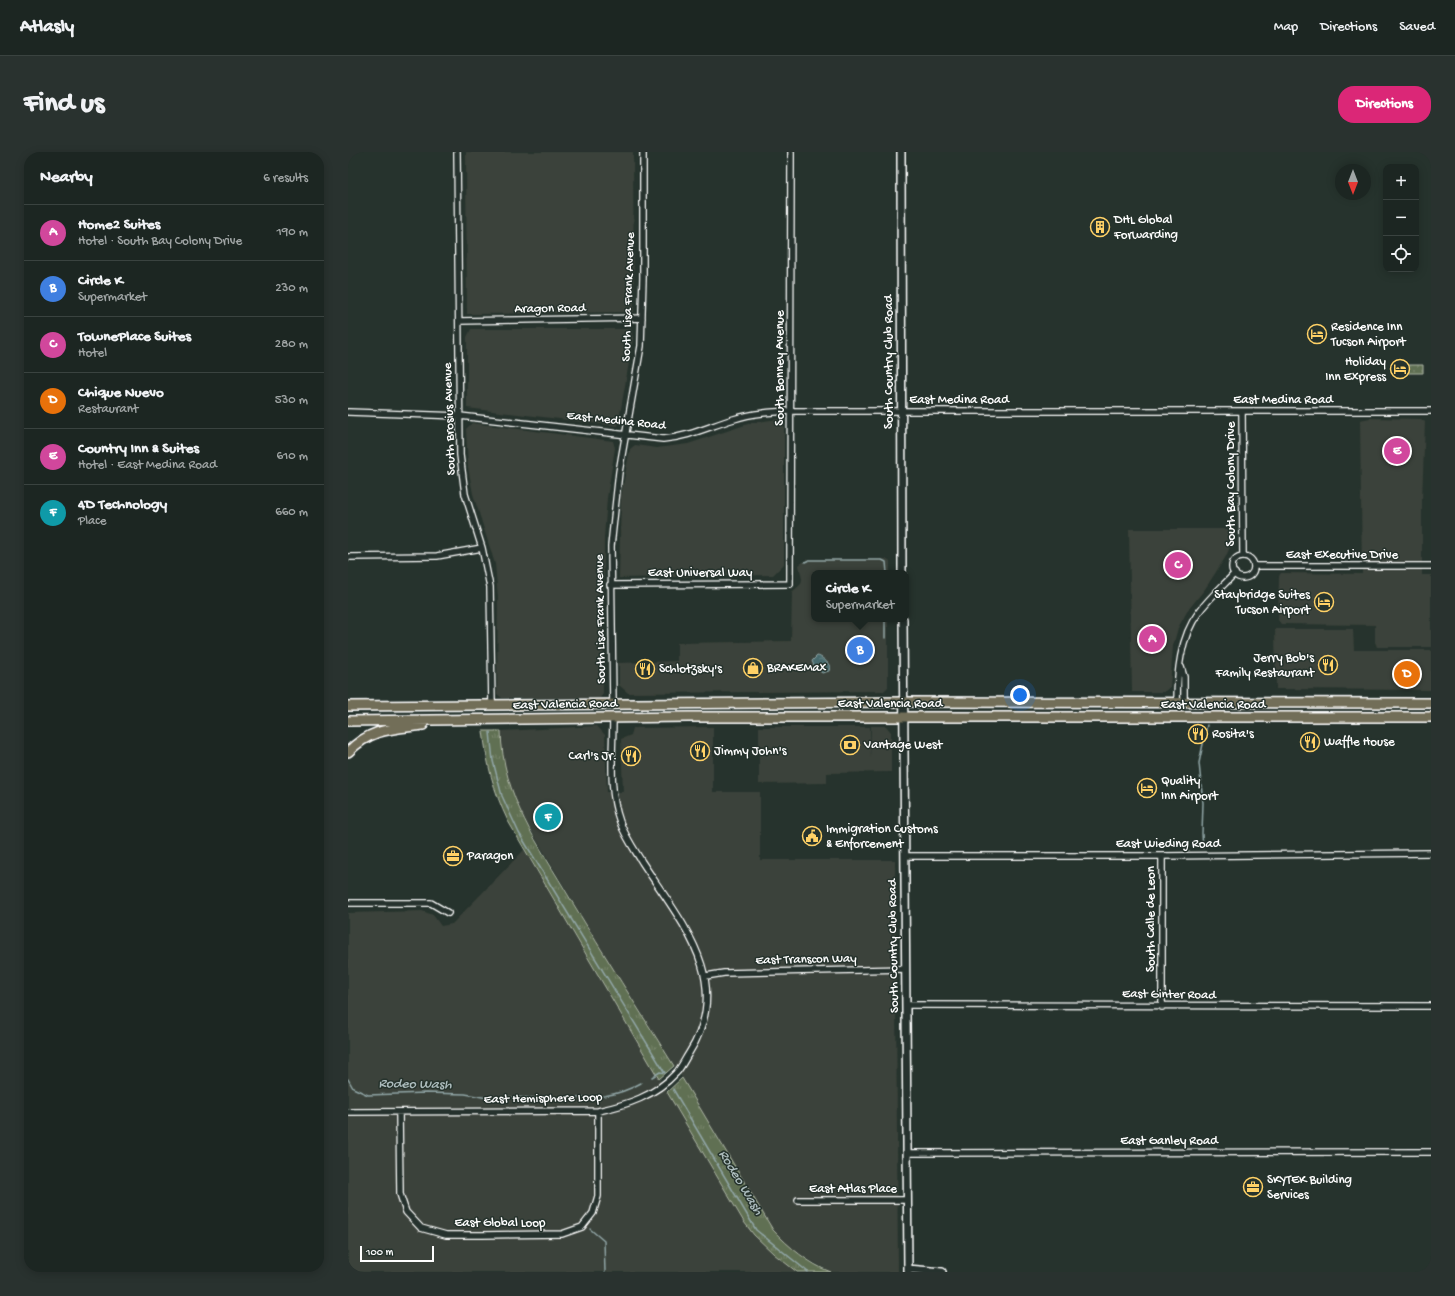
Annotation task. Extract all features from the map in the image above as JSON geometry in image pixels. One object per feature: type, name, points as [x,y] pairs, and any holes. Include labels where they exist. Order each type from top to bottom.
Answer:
[{"type":"main road","name":"East Valencia Road","points":[[348,706],[903,702],[1181,704],[1431,703]]},
{"type":"main road","points":[[1052,703],[1052,717]]},
{"type":"main road","points":[[613,704],[613,717]]},
{"type":"main road","points":[[1180,718],[1181,704]]},
{"type":"main road","points":[[1340,704],[1340,718]]},
{"type":"main road","name":"East Valencia Road","points":[[348,721],[613,717],[1431,718]]},
{"type":"main road","points":[[348,752],[367,736],[387,729],[468,719]]},
{"type":"street","name":"South Brosius Avenue","points":[[457,152],[460,455],[465,494],[482,548],[490,587],[492,705]]},
{"type":"street","name":"South Lisa Frank Avenue","points":[[613,704],[610,585],[614,510],[637,375],[642,318],[643,152]]},
{"type":"street","name":"South Bonney Avenue","points":[[790,584],[791,152]]},
{"type":"street","name":"South Country Club Road","points":[[901,152],[902,570]]},
{"type":"street","name":"Aragon Road","points":[[459,321],[642,318]]},
{"type":"street","name":"East Medina Road","points":[[348,412],[460,416],[544,424],[651,439],[676,438],[699,432],[733,419],[758,413],[791,411],[1431,411]]},
{"type":"street","name":"South Bay Colony Drive","points":[[1242,411],[1243,556]]},
{"type":"street","points":[[348,557],[437,556],[456,554],[482,548]]},
{"type":"street","points":[[1243,556],[1251,560],[1254,566],[1252,572],[1247,576],[1240,577],[1235,574],[1232,569],[1233,562],[1238,557],[1243,556]]},
{"type":"street","name":"East Executive Drive","points":[[1254,566],[1431,566]]},
{"type":"street","points":[[1181,704],[1184,677],[1181,667],[1183,648],[1189,628],[1199,611],[1235,574]]},
{"type":"street","name":"East Universal Way","points":[[610,585],[790,584]]},
{"type":"street","name":"South Country Club Road","points":[[903,622],[908,1270]]},
{"type":"street","name":"East Hemisphere Loop","points":[[348,1112],[598,1111],[629,1104],[655,1090],[676,1073],[696,1042],[707,1008],[706,976],[695,947],[683,924],[636,851],[620,823],[613,793],[613,717]]},
{"type":"street","name":"East Wieding Road","points":[[904,856],[1162,856],[1431,853]]},
{"type":"street","name":"South Calle de Leon","points":[[1162,856],[1162,1007]]},
{"type":"street","points":[[348,903],[431,903],[448,913]]},
{"type":"street","name":"East Transcon Way","points":[[706,976],[724,973],[906,969]]},
{"type":"street","name":"East Ginter Road","points":[[907,1004],[1130,1004],[1162,1007],[1431,1006]]},
{"type":"street","name":"East Global Loop","points":[[399,1112],[400,1194],[406,1212],[421,1228],[446,1235],[455,1235],[562,1234],[582,1226],[593,1213],[598,1196],[598,1111]]},
{"type":"street","name":"East Ganley Road","points":[[907,1153],[1431,1152]]},
{"type":"street","name":"East Atlas Place","points":[[798,1200],[908,1200]]},
{"type":"street","points":[[908,1270],[942,1272]]},
{"type":"shaded area","points":[[466,152],[633,152],[634,312],[467,314]]},
{"type":"shaded area","points":[[471,329],[631,329],[633,339],[618,426],[467,408],[467,337]]},
{"type":"shaded area","points":[[1370,418],[1421,419],[1425,422],[1422,500],[1422,575],[1431,575],[1431,647],[1377,647],[1375,642],[1375,625],[1281,624],[1278,620],[1279,576],[1281,573],[1362,574],[1360,420]]},
{"type":"shaded area","points":[[778,419],[784,425],[784,564],[773,575],[619,578],[621,496],[630,449],[635,445],[657,448],[688,444],[751,423]]},
{"type":"shaded area","points":[[472,423],[613,441],[615,448],[607,498],[604,538],[603,694],[600,698],[502,698],[497,694],[498,597],[495,564],[473,494],[468,467],[466,429]]},
{"type":"shaded area","points":[[1129,529],[1234,529],[1234,539],[1225,558],[1205,589],[1188,610],[1178,628],[1173,646],[1170,687],[1164,692],[1132,692]]},
{"type":"shaded area","points":[[807,559],[886,559],[890,562],[890,570],[811,570],[811,622],[888,622],[888,687],[884,691],[628,693],[619,685],[619,663],[677,661],[677,643],[791,641],[792,592],[801,584],[802,579],[799,565]]},
{"type":"shaded area","points":[[1275,629],[1353,629],[1354,650],[1431,650],[1431,690],[1276,689]]},
{"type":"shaded area","points":[[597,726],[605,735],[607,792],[623,792],[621,739],[631,735],[633,728],[713,727],[713,792],[760,792],[760,860],[895,860],[898,1272],[831,1272],[804,1257],[786,1244],[773,1230],[682,1078],[595,939],[515,803],[501,754],[501,731]]},
{"type":"shaded area","points":[[871,726],[886,726],[891,732],[891,772],[827,773],[827,783],[759,784],[759,727],[870,727],[871,759]]},
{"type":"shaded area","points":[[524,850],[744,1222],[774,1254],[797,1272],[348,1272],[348,913],[422,911],[433,915],[441,926],[452,924]]},
{"type":"green space","points":[[1401,365],[1423,365],[1423,373],[1402,373]]},
{"type":"green space","points":[[483,731],[501,731],[503,755],[508,777],[515,799],[524,819],[583,921],[674,1066],[659,1079],[508,821],[491,777]]},
{"type":"green space","points":[[682,1078],[773,1230],[800,1254],[823,1269],[831,1272],[797,1272],[774,1254],[754,1235],[744,1222],[667,1092]]},
{"type":"water","points":[[817,656],[823,658],[828,664],[830,667],[829,671],[822,673],[814,666],[812,661]]},
{"type":"waterway","points":[[805,562],[809,560],[882,560],[886,562],[887,570]]},
{"type":"waterway","points":[[885,622],[885,638]]},
{"type":"waterway","points":[[1203,848],[1203,803],[1199,763],[1207,725]]},
{"type":"waterway","points":[[490,732],[493,761],[502,796],[519,833],[665,1073]]},
{"type":"waterway","name":"Rodeo Wash","points":[[652,1077],[660,1072],[665,1073]]},
{"type":"waterway","name":"Rodeo Wash","points":[[348,1079],[353,1088],[368,1095],[426,1093],[465,1094],[488,1098]]},
{"type":"waterway","name":"Rodeo Wash","points":[[563,1098],[603,1096],[622,1092],[641,1083]]},
{"type":"waterway","name":"Rodeo Wash","points":[[673,1089],[756,1230],[808,1272]]},
{"type":"waterway","name":"Rodeo Wash","points":[[496,1097],[548,1098]]},
{"type":"waterway","points":[[590,1229],[604,1241],[605,1272]]},
{"type":"place","name":"DHL Global Forwarding","points":[[1100,227]]},
{"type":"place","name":"Residence Inn Tucson Airport","points":[[1317,334]]},
{"type":"place","name":"Holiday Inn Express","points":[[1400,369]]},
{"type":"place","name":"Country Inn & Suites","points":[[1397,451]]},
{"type":"place","name":"TownePlace Suites","points":[[1178,565]]},
{"type":"place","name":"Staybridge Suites Tucson Airport","points":[[1324,602]]},
{"type":"place","name":"Home2 Suites","points":[[1152,639]]},
{"type":"place","name":"Circle K","points":[[860,650]]},
{"type":"place","name":"Jerry Bob's Family Restaurant","points":[[1328,665]]},
{"type":"place","name":"BRAKEMax","points":[[753,668]]},
{"type":"place","name":"Schlotzsky's","points":[[645,669]]},
{"type":"place","name":"Chique Nuevo","points":[[1407,674]]},
{"type":"place","name":"Rosita's","points":[[1198,734]]},
{"type":"place","name":"Waffle House","points":[[1310,742]]},
{"type":"place","name":"Vantage West","points":[[850,745]]},
{"type":"place","name":"Jimmy John's","points":[[700,751]]},
{"type":"place","name":"Carl's Jr.","points":[[631,756]]},
{"type":"place","name":"Quality Inn Airport","points":[[1147,788]]},
{"type":"place","name":"4D Technology","points":[[548,817]]},
{"type":"place","name":"Immigration Customs & Enforcement","points":[[812,836]]},
{"type":"place","name":"Paragon","points":[[453,856]]},
{"type":"place","name":"SKYTEK Building Services","points":[[1253,1187]]}]
